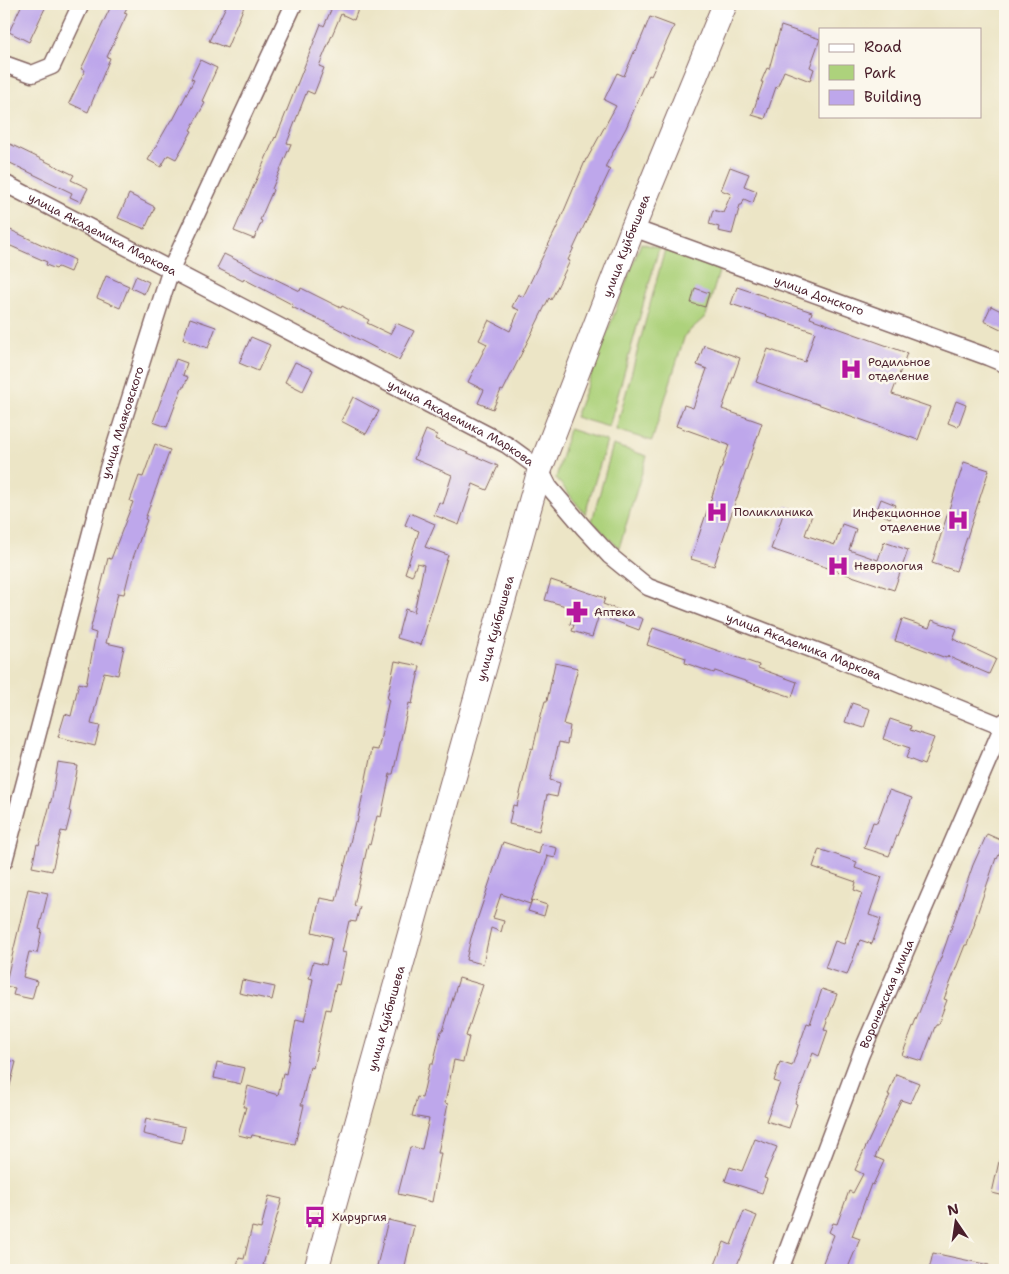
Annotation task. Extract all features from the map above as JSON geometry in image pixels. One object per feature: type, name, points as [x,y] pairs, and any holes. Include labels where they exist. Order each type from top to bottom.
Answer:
[{"type":"street","points":[[4,64],[32,74],[52,66],[81,4]]},
{"type":"street","name":"улица Маяковского","points":[[4,861],[108,468],[171,269],[294,4]]},
{"type":"street","name":"улица Куйбышева","points":[[316,1270],[540,469],[633,228],[725,4]]},
{"type":"street","name":"улица Академика Маркова","points":[[4,183],[507,445],[540,469],[548,487],[584,528],[610,556],[648,587],[1004,724]]},
{"type":"street","name":"улица Донского","points":[[633,228],[988,356],[1005,364]]},
{"type":"street","name":"Воронежская улица","points":[[780,1270],[861,1054],[1004,724]]},
{"type":"green space","points":[[641,243],[659,248],[609,427],[575,417]]},
{"type":"green space","points":[[665,249],[720,268],[706,316],[685,335],[652,441],[616,430]]},
{"type":"green space","points":[[569,429],[607,441],[585,514],[556,478]]},
{"type":"green space","points":[[613,445],[647,456],[619,548],[592,521]]},
{"type":"building","points":[[22,4],[47,4],[29,42],[9,32]]},
{"type":"building","points":[[112,4],[129,4],[124,13],[127,14],[107,57],[110,58],[88,112],[69,103],[85,70],[81,69]]},
{"type":"building","points":[[227,4],[245,4],[227,48],[209,41]]},
{"type":"building","points":[[316,4],[360,4],[354,20],[341,14],[319,66],[324,68],[314,94],[307,91],[287,143],[291,144],[254,239],[234,231],[276,138],[321,24],[324,26],[331,10]]},
{"type":"building","points":[[650,17],[674,26],[651,76],[649,75],[626,128],[605,167],[610,170],[568,260],[570,261],[551,300],[549,298],[503,391],[501,390],[493,409],[478,403],[484,390],[468,382],[487,344],[479,340],[489,320],[510,331],[519,310],[512,307],[518,294],[523,297],[558,225],[586,159],[616,106],[604,100],[617,73],[624,76]]},
{"type":"building","points":[[781,26],[819,39],[810,67],[814,69],[810,81],[784,71],[776,87],[765,119],[752,115],[763,82],[761,82],[767,68],[769,69]]},
{"type":"building","points":[[200,60],[217,68],[202,101],[205,103],[176,159],[168,155],[161,167],[148,160],[171,120],[173,120],[194,80],[191,79]]},
{"type":"building","points":[[10,144],[74,175],[71,180],[88,188],[81,202],[70,197],[72,193],[4,160]]},
{"type":"building","points":[[730,167],[749,174],[744,186],[757,191],[753,203],[744,199],[742,205],[740,205],[732,234],[718,231],[719,227],[709,224],[713,210],[723,213],[731,194],[721,190]]},
{"type":"building","points":[[129,194],[155,207],[145,229],[118,218]]},
{"type":"building","points":[[4,227],[75,260],[70,272],[46,265],[47,262],[4,243]]},
{"type":"building","points":[[224,254],[300,291],[301,288],[341,308],[342,306],[369,320],[367,323],[390,334],[396,323],[414,331],[399,360],[292,307],[293,305],[244,279],[243,281],[217,268]]},
{"type":"building","points":[[106,276],[129,286],[120,308],[97,298]]},
{"type":"building","points":[[136,276],[149,282],[144,294],[131,288]]},
{"type":"building","points":[[737,287],[812,312],[810,318],[907,353],[892,394],[930,407],[918,440],[756,382],[768,349],[805,362],[815,332],[731,304]]},
{"type":"building","points":[[695,288],[709,293],[705,307],[691,303]]},
{"type":"building","points":[[991,306],[1005,313],[1005,331],[984,321]]},
{"type":"building","points":[[190,318],[216,327],[208,348],[183,339]]},
{"type":"building","points":[[251,337],[270,345],[258,371],[239,363]]},
{"type":"building","points":[[704,345],[740,358],[722,409],[762,423],[714,566],[691,559],[729,445],[676,426],[684,405],[693,408],[707,369],[697,365]]},
{"type":"building","points":[[176,359],[187,363],[183,375],[188,377],[184,387],[182,387],[167,427],[153,422]]},
{"type":"building","points":[[295,362],[313,370],[303,391],[285,382]]},
{"type":"building","points":[[353,397],[379,411],[366,434],[341,421]]},
{"type":"building","points":[[956,401],[966,405],[958,427],[948,423]]},
{"type":"building","points":[[426,430],[437,435],[435,439],[498,466],[487,490],[473,484],[459,525],[434,515],[439,502],[443,504],[452,475],[414,459]]},
{"type":"building","points":[[155,444],[170,450],[145,519],[147,520],[133,558],[124,594],[118,593],[106,643],[124,647],[118,675],[104,672],[91,724],[100,726],[95,746],[58,737],[65,714],[71,716],[79,683],[86,685],[96,633],[90,631],[108,558],[111,559],[133,502],[130,501],[139,476],[143,477]]},
{"type":"building","points":[[964,462],[989,470],[956,571],[932,563]]},
{"type":"building","points":[[881,499],[896,505],[890,518],[876,512]]},
{"type":"building","points":[[786,506],[812,515],[805,535],[835,545],[842,524],[856,529],[849,550],[878,560],[884,542],[908,550],[894,590],[771,549]]},
{"type":"building","points":[[410,513],[435,524],[425,547],[448,555],[421,645],[397,638],[405,609],[414,612],[424,565],[417,563],[412,576],[405,573],[419,531],[405,525]]},
{"type":"building","points":[[551,580],[605,598],[603,604],[643,619],[639,630],[599,615],[592,637],[572,631],[574,625],[570,624],[576,609],[545,600]]},
{"type":"building","points":[[902,619],[929,628],[932,620],[957,629],[953,639],[996,659],[989,674],[947,656],[946,658],[909,644],[895,641]]},
{"type":"building","points":[[653,628],[759,665],[758,668],[797,682],[792,697],[685,663],[686,658],[647,645]]},
{"type":"building","points":[[395,661],[420,666],[412,704],[409,703],[393,774],[390,774],[381,817],[377,816],[370,845],[368,844],[354,906],[360,907],[356,922],[349,921],[342,952],[346,953],[339,985],[336,984],[330,1010],[326,1009],[313,1068],[310,1067],[301,1105],[304,1105],[295,1144],[252,1135],[251,1138],[238,1135],[246,1107],[243,1107],[248,1086],[278,1095],[283,1073],[286,1074],[296,1020],[304,1022],[313,979],[309,978],[313,962],[326,965],[332,937],[312,932],[320,898],[336,901],[355,822],[357,823],[372,749],[378,750]]},
{"type":"building","points":[[555,663],[578,668],[563,724],[570,726],[567,744],[559,742],[550,780],[560,783],[557,797],[547,795],[539,831],[509,824],[513,805],[517,806],[531,748],[533,749],[545,701],[547,701]]},
{"type":"building","points":[[852,703],[870,709],[864,728],[845,722]]},
{"type":"building","points":[[890,719],[911,726],[910,730],[934,738],[924,765],[906,758],[910,748],[883,739]]},
{"type":"building","points":[[58,763],[78,766],[69,811],[71,812],[66,832],[61,831],[52,871],[32,867],[37,844],[39,845],[52,797]]},
{"type":"building","points":[[889,790],[912,798],[889,856],[864,848],[873,822],[877,823]]},
{"type":"building","points":[[987,834],[1005,842],[996,858],[967,945],[965,945],[944,999],[947,1000],[938,1024],[936,1024],[922,1061],[902,1055],[942,955],[973,865]]},
{"type":"building","points":[[503,842],[539,854],[541,844],[557,848],[555,858],[546,856],[548,857],[530,904],[501,894],[493,918],[504,921],[501,932],[491,928],[483,964],[466,960],[471,938]]},
{"type":"building","points":[[819,849],[857,862],[855,868],[882,877],[869,915],[881,919],[872,944],[860,940],[847,975],[825,968],[835,941],[844,944],[862,893],[854,890],[856,882],[813,867]]},
{"type":"building","points":[[28,889],[48,893],[39,929],[42,930],[37,953],[29,952],[23,977],[37,981],[32,999],[13,995],[15,988],[5,986]]},
{"type":"building","points":[[532,900],[547,905],[544,916],[528,911]]},
{"type":"building","points":[[459,978],[483,985],[466,1036],[469,1037],[463,1062],[454,1060],[445,1103],[448,1104],[438,1153],[441,1153],[432,1202],[398,1194],[410,1147],[422,1149],[429,1119],[412,1116],[417,1097],[422,1098],[430,1064],[433,1064],[441,1031],[443,1031]]},
{"type":"building","points":[[242,980],[275,987],[272,1000],[239,993]]},
{"type":"building","points":[[822,989],[837,994],[824,1029],[828,1030],[819,1056],[813,1053],[795,1103],[797,1104],[789,1128],[766,1121],[780,1083],[774,1081],[780,1062],[792,1066],[807,1023],[810,1024]]},
{"type":"building","points":[[4,1059],[16,1062],[8,1093],[4,1092]]},
{"type":"building","points":[[217,1062],[245,1068],[241,1084],[214,1078]]},
{"type":"building","points":[[896,1074],[919,1083],[910,1103],[901,1100],[875,1157],[884,1161],[873,1185],[871,1184],[852,1236],[860,1239],[847,1270],[820,1270],[834,1235],[829,1232],[833,1223],[837,1224],[849,1191],[853,1193],[863,1174],[855,1170],[890,1095],[888,1095]]},
{"type":"building","points":[[146,1118],[185,1127],[182,1143],[143,1134]]},
{"type":"building","points":[[755,1139],[777,1147],[764,1178],[767,1179],[762,1193],[725,1181],[730,1167],[742,1171]]},
{"type":"building","points":[[1000,1157],[1005,1158],[1005,1196],[992,1193]]},
{"type":"building","points":[[269,1196],[282,1199],[263,1265],[270,1267],[270,1270],[236,1270],[239,1258],[244,1259],[252,1227],[261,1229]]},
{"type":"building","points":[[744,1211],[757,1216],[735,1270],[713,1270],[724,1242],[731,1245]]},
{"type":"building","points":[[388,1220],[414,1226],[404,1270],[376,1270]]},
{"type":"building","points":[[933,1253],[989,1265],[989,1270],[929,1270]]},
{"type":"place","name":"Родильное отделение","points":[[851,369]]},
{"type":"place","name":"Поликлиника","points":[[717,512]]},
{"type":"place","name":"Инфекционное отделение","points":[[958,520]]},
{"type":"place","name":"Неврология","points":[[838,566]]},
{"type":"place","name":"Аптека","points":[[577,612]]},
{"type":"place","name":"Хирургия","points":[[315,1217]]}]
